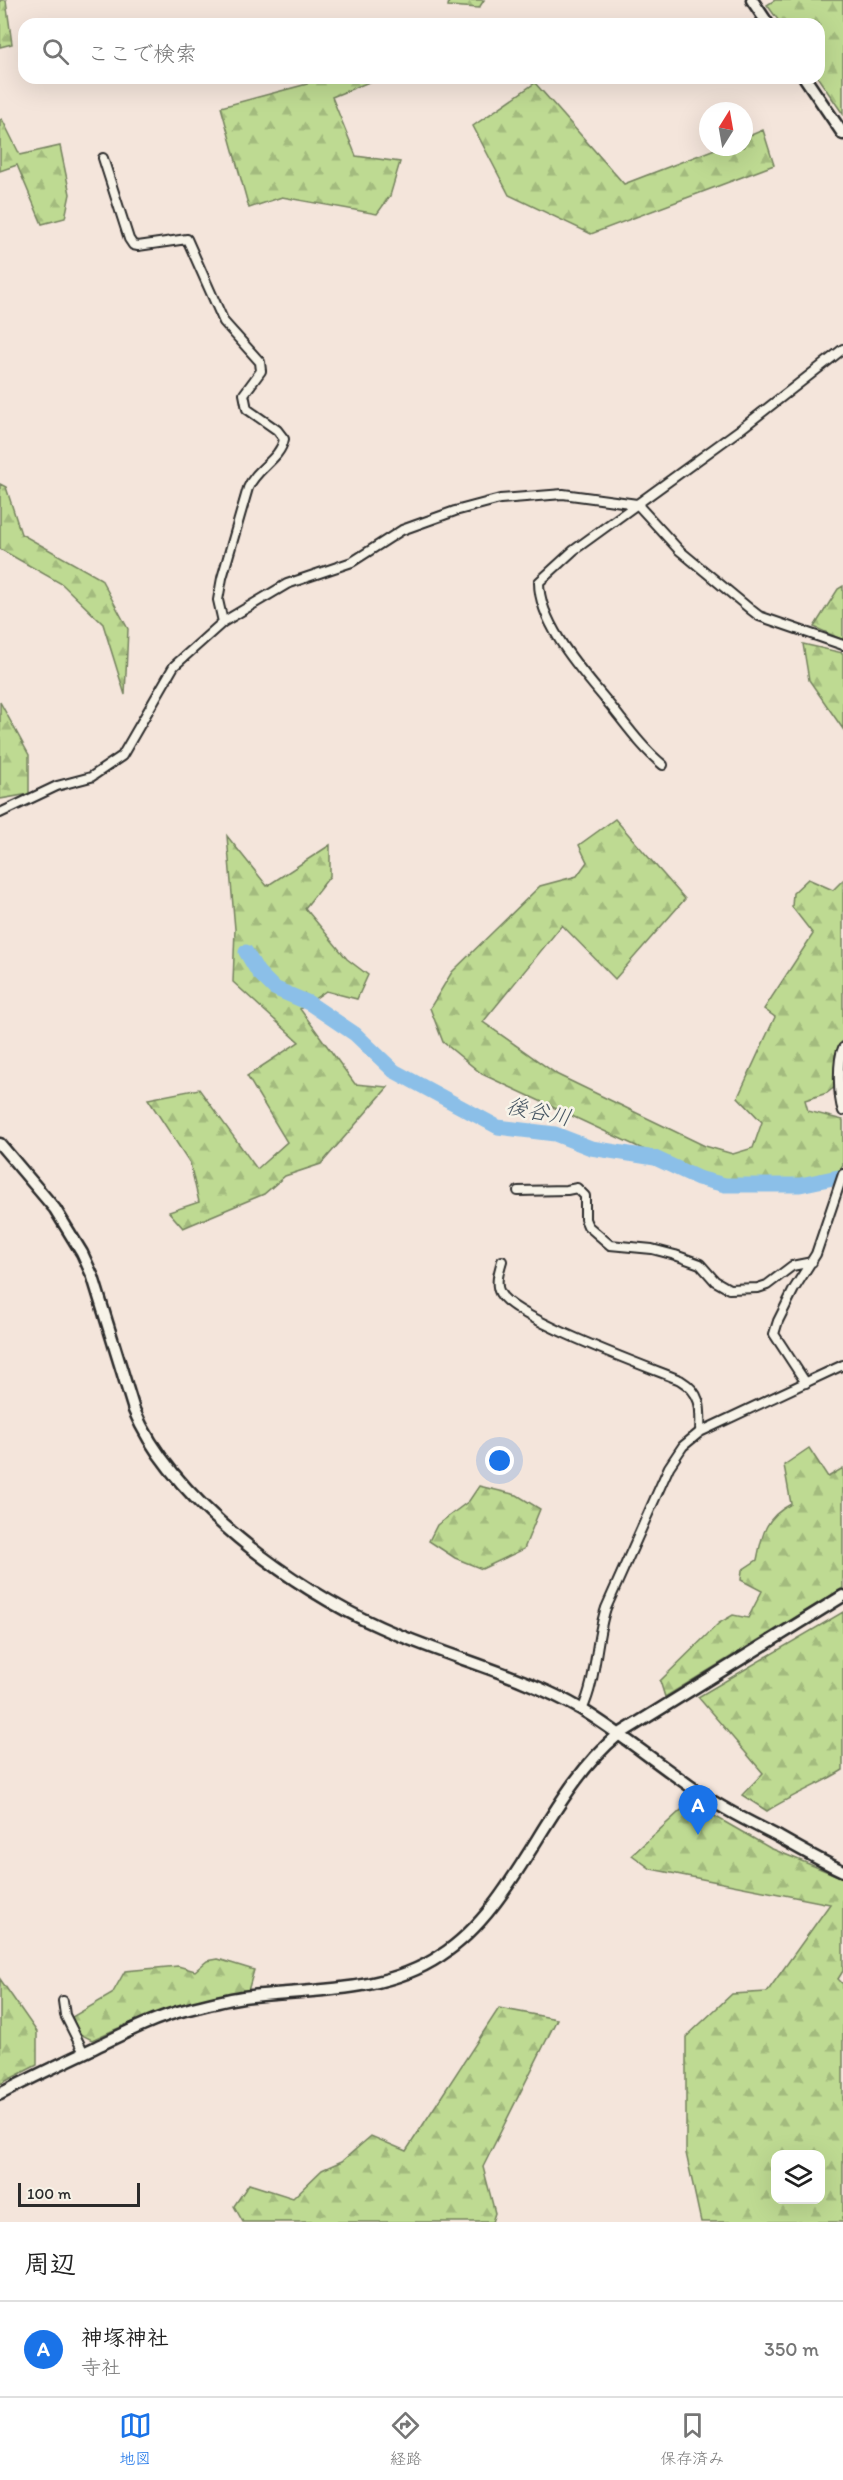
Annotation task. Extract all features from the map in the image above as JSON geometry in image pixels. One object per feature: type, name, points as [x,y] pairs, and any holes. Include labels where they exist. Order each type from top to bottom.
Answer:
[{"type":"street","points":[[752,0],[764,18]]},
{"type":"street","points":[[809,84],[843,134]]},
{"type":"street","points":[[103,158],[129,239],[133,245],[186,239],[224,322],[260,362],[261,371],[244,394],[247,409],[277,429],[284,439],[280,451],[253,476],[248,488],[222,578],[218,600],[222,622]]},
{"type":"street","points":[[663,765],[648,752],[579,667],[552,627],[535,582],[574,550],[742,428],[843,350]]},
{"type":"street","points":[[0,813],[57,786],[91,777],[122,756],[174,666],[222,622],[287,584],[352,562],[402,530],[455,511],[500,499],[551,494],[637,504],[680,550],[750,609],[767,619],[843,645]]},
{"type":"street","points":[[843,1048],[839,1056],[840,1100],[843,1111]]},
{"type":"street","points":[[0,1144],[55,1209],[82,1253],[93,1277],[142,1429],[167,1466],[210,1512],[255,1552],[359,1617],[413,1641],[559,1697],[582,1710],[703,1795],[843,1871]]},
{"type":"street","points":[[806,1383],[774,1334],[794,1288],[812,1262],[843,1174]]},
{"type":"street","points":[[519,1191],[577,1188],[585,1196],[585,1219],[588,1226],[610,1245],[643,1247],[675,1254],[700,1264],[715,1281],[729,1289],[758,1288],[774,1280],[792,1266],[812,1262]]},
{"type":"street","points":[[502,1261],[498,1277],[500,1293],[517,1308],[602,1350],[680,1380],[691,1387],[696,1394],[699,1406],[700,1432]]},
{"type":"street","points":[[582,1710],[588,1696],[599,1629],[606,1608],[669,1467],[683,1446],[700,1432],[843,1365]]},
{"type":"street","points":[[0,2094],[139,2026],[182,2011],[241,1997],[369,1984],[409,1973],[424,1966],[457,1944],[480,1921],[592,1759],[618,1735],[843,1596]]},
{"type":"street","points":[[63,2001],[65,2015],[84,2053]]},
{"type":"green space","points":[[0,0],[6,0],[12,44],[0,47]]},
{"type":"green space","points":[[449,0],[484,0],[479,8],[448,6]]},
{"type":"green space","points":[[775,0],[843,0],[843,114],[822,84],[825,84],[825,18],[777,18],[767,5]]},
{"type":"green space","points":[[307,84],[364,84],[332,97],[356,156],[400,162],[390,196],[377,214],[282,197],[249,208],[221,107]]},
{"type":"green space","points":[[534,84],[624,184],[699,155],[753,156],[753,134],[763,130],[774,165],[591,234],[509,195],[473,126]]},
{"type":"green space","points":[[2,119],[20,155],[60,146],[70,194],[65,218],[42,224],[17,165],[0,171],[0,120]]},
{"type":"green space","points":[[0,484],[6,487],[21,534],[101,579],[128,629],[125,695],[103,624],[62,584],[0,549]]},
{"type":"green space","points":[[843,586],[843,640],[814,627],[838,589]]},
{"type":"green space","points":[[803,644],[843,653],[843,729],[809,680]]},
{"type":"green space","points":[[0,702],[29,755],[29,794],[0,799]]},
{"type":"green space","points":[[615,819],[685,899],[615,979],[562,925],[483,1022],[558,1075],[705,1146],[733,1154],[753,1148],[762,1122],[738,1097],[775,1017],[764,1009],[813,934],[792,907],[793,893],[808,879],[833,890],[843,880],[843,1039],[835,1055],[836,1086],[827,1093],[805,1100],[808,1111],[843,1120],[843,1165],[838,1174],[796,1181],[732,1183],[709,1180],[482,1074],[443,1042],[430,1008],[452,972],[540,886],[577,876],[587,862],[579,845]]},
{"type":"green space","points":[[227,836],[267,886],[330,845],[330,876],[305,908],[347,959],[368,975],[357,999],[326,991],[300,1009],[355,1084],[388,1087],[321,1164],[285,1176],[264,1194],[183,1228],[169,1212],[199,1202],[190,1163],[148,1099],[199,1089],[257,1169],[287,1142],[247,1076],[299,1042],[233,982],[235,929]]},
{"type":"green space","points":[[809,1448],[828,1477],[843,1468],[843,1588],[665,1697],[660,1681],[719,1623],[733,1615],[748,1618],[762,1591],[741,1580],[742,1570],[757,1560],[763,1534],[771,1520],[791,1504],[784,1465]]},
{"type":"green space","points":[[479,1486],[517,1495],[540,1509],[524,1549],[482,1569],[455,1558],[429,1541],[437,1525],[469,1501]]},
{"type":"green space","points":[[843,1612],[843,1770],[767,1811],[742,1795],[763,1773],[698,1697]]},
{"type":"green space","points":[[690,1802],[770,1848],[843,1878],[843,1971],[838,1979],[843,1984],[843,2222],[701,2222],[686,2153],[686,2037],[732,1994],[767,1992],[830,1904],[651,1869],[632,1855]]},
{"type":"green space","points":[[218,1959],[254,1970],[248,1991],[207,1998],[168,2009],[92,2040],[78,2033],[72,2017],[112,1994],[125,1971],[178,1966],[195,1971],[207,1961]]},
{"type":"green space","points":[[0,1979],[37,2032],[37,2065],[0,2084]]},
{"type":"green space","points":[[499,2008],[557,2019],[483,2167],[495,2213],[492,2222],[243,2222],[234,2206],[249,2184],[293,2198],[322,2170],[342,2161],[371,2136],[406,2151]]},
{"type":"waterway","name":"後谷川","points":[[246,952],[258,972],[274,988],[309,1003],[355,1034],[394,1071],[498,1127],[555,1134],[591,1148],[655,1158],[698,1178],[725,1185],[800,1185],[838,1177]]},
{"type":"place","name":"神塚神社","points":[[698,1835]]}]
